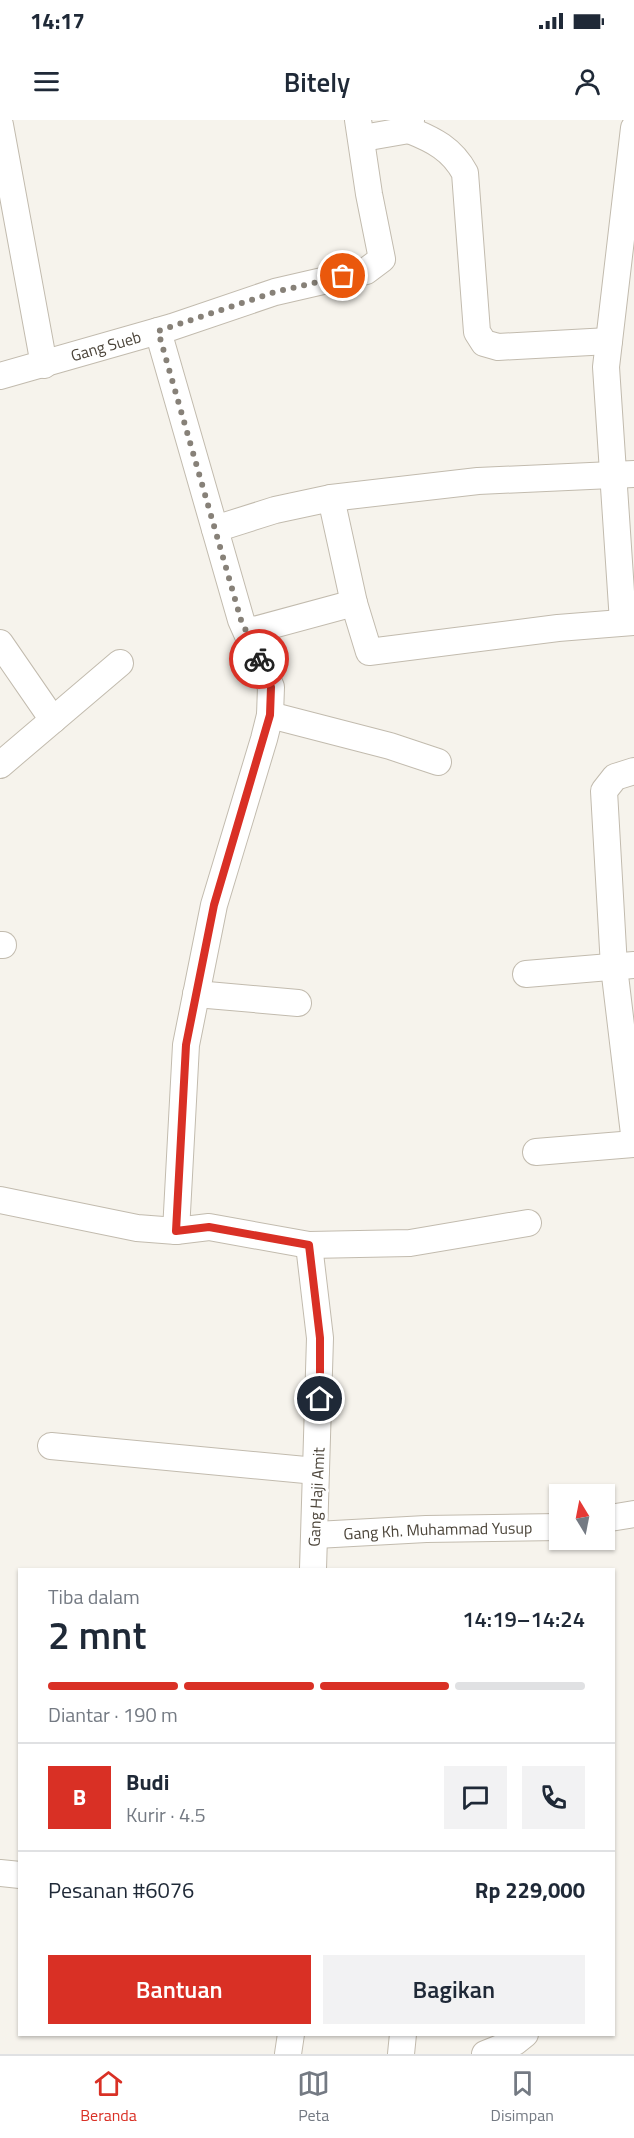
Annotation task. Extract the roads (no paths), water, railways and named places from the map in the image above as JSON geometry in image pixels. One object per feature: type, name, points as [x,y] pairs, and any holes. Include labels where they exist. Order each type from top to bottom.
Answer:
[{"type":"street","points":[[0,125],[44,365]]},
{"type":"street","points":[[361,129],[410,125],[444,147],[459,161],[465,173],[477,332],[484,343],[498,347],[609,341]]},
{"type":"street","points":[[331,498],[354,603],[369,652],[628,622],[623,473],[606,367],[634,128]]},
{"type":"street","name":"Gang Sueb","points":[[0,376],[158,331],[275,292],[366,271],[382,259],[369,194],[361,129]]},
{"type":"street","points":[[158,331],[241,620],[271,687],[270,715],[214,905],[186,1045],[176,1231]]},
{"type":"street","points":[[215,529],[275,510],[331,498],[478,481],[623,473]]},
{"type":"street","points":[[248,632],[354,603]]},
{"type":"street","points":[[0,643],[53,720]]},
{"type":"street","points":[[0,765],[120,663]]},
{"type":"street","points":[[270,715],[390,746],[438,762]]},
{"type":"street","points":[[634,771],[615,777],[604,790],[624,966],[634,1134]]},
{"type":"street","points":[[526,974],[624,966]]},
{"type":"street","points":[[196,994],[297,1003]]},
{"type":"street","points":[[536,1152],[634,1144]]},
{"type":"street","points":[[0,1200],[137,1228],[176,1231],[209,1227],[309,1245],[410,1243],[528,1223]]},
{"type":"street","name":"Gang Haji Amit","points":[[309,1245],[320,1338],[316,1535],[313,1568]]},
{"type":"street","points":[[51,1446],[316,1472]]},
{"type":"street","points":[[615,1517],[634,1514]]},
{"type":"street","name":"Gang Kh. Muhammad Yusup","points":[[316,1535],[426,1529],[549,1527]]},
{"type":"street","points":[[0,1873],[18,1875]]},
{"type":"street","points":[[288,2054],[291,2036]]},
{"type":"street","points":[[400,2054],[403,2036]]},
{"type":"street","points":[[485,2054],[515,2042],[522,2036]]}]
